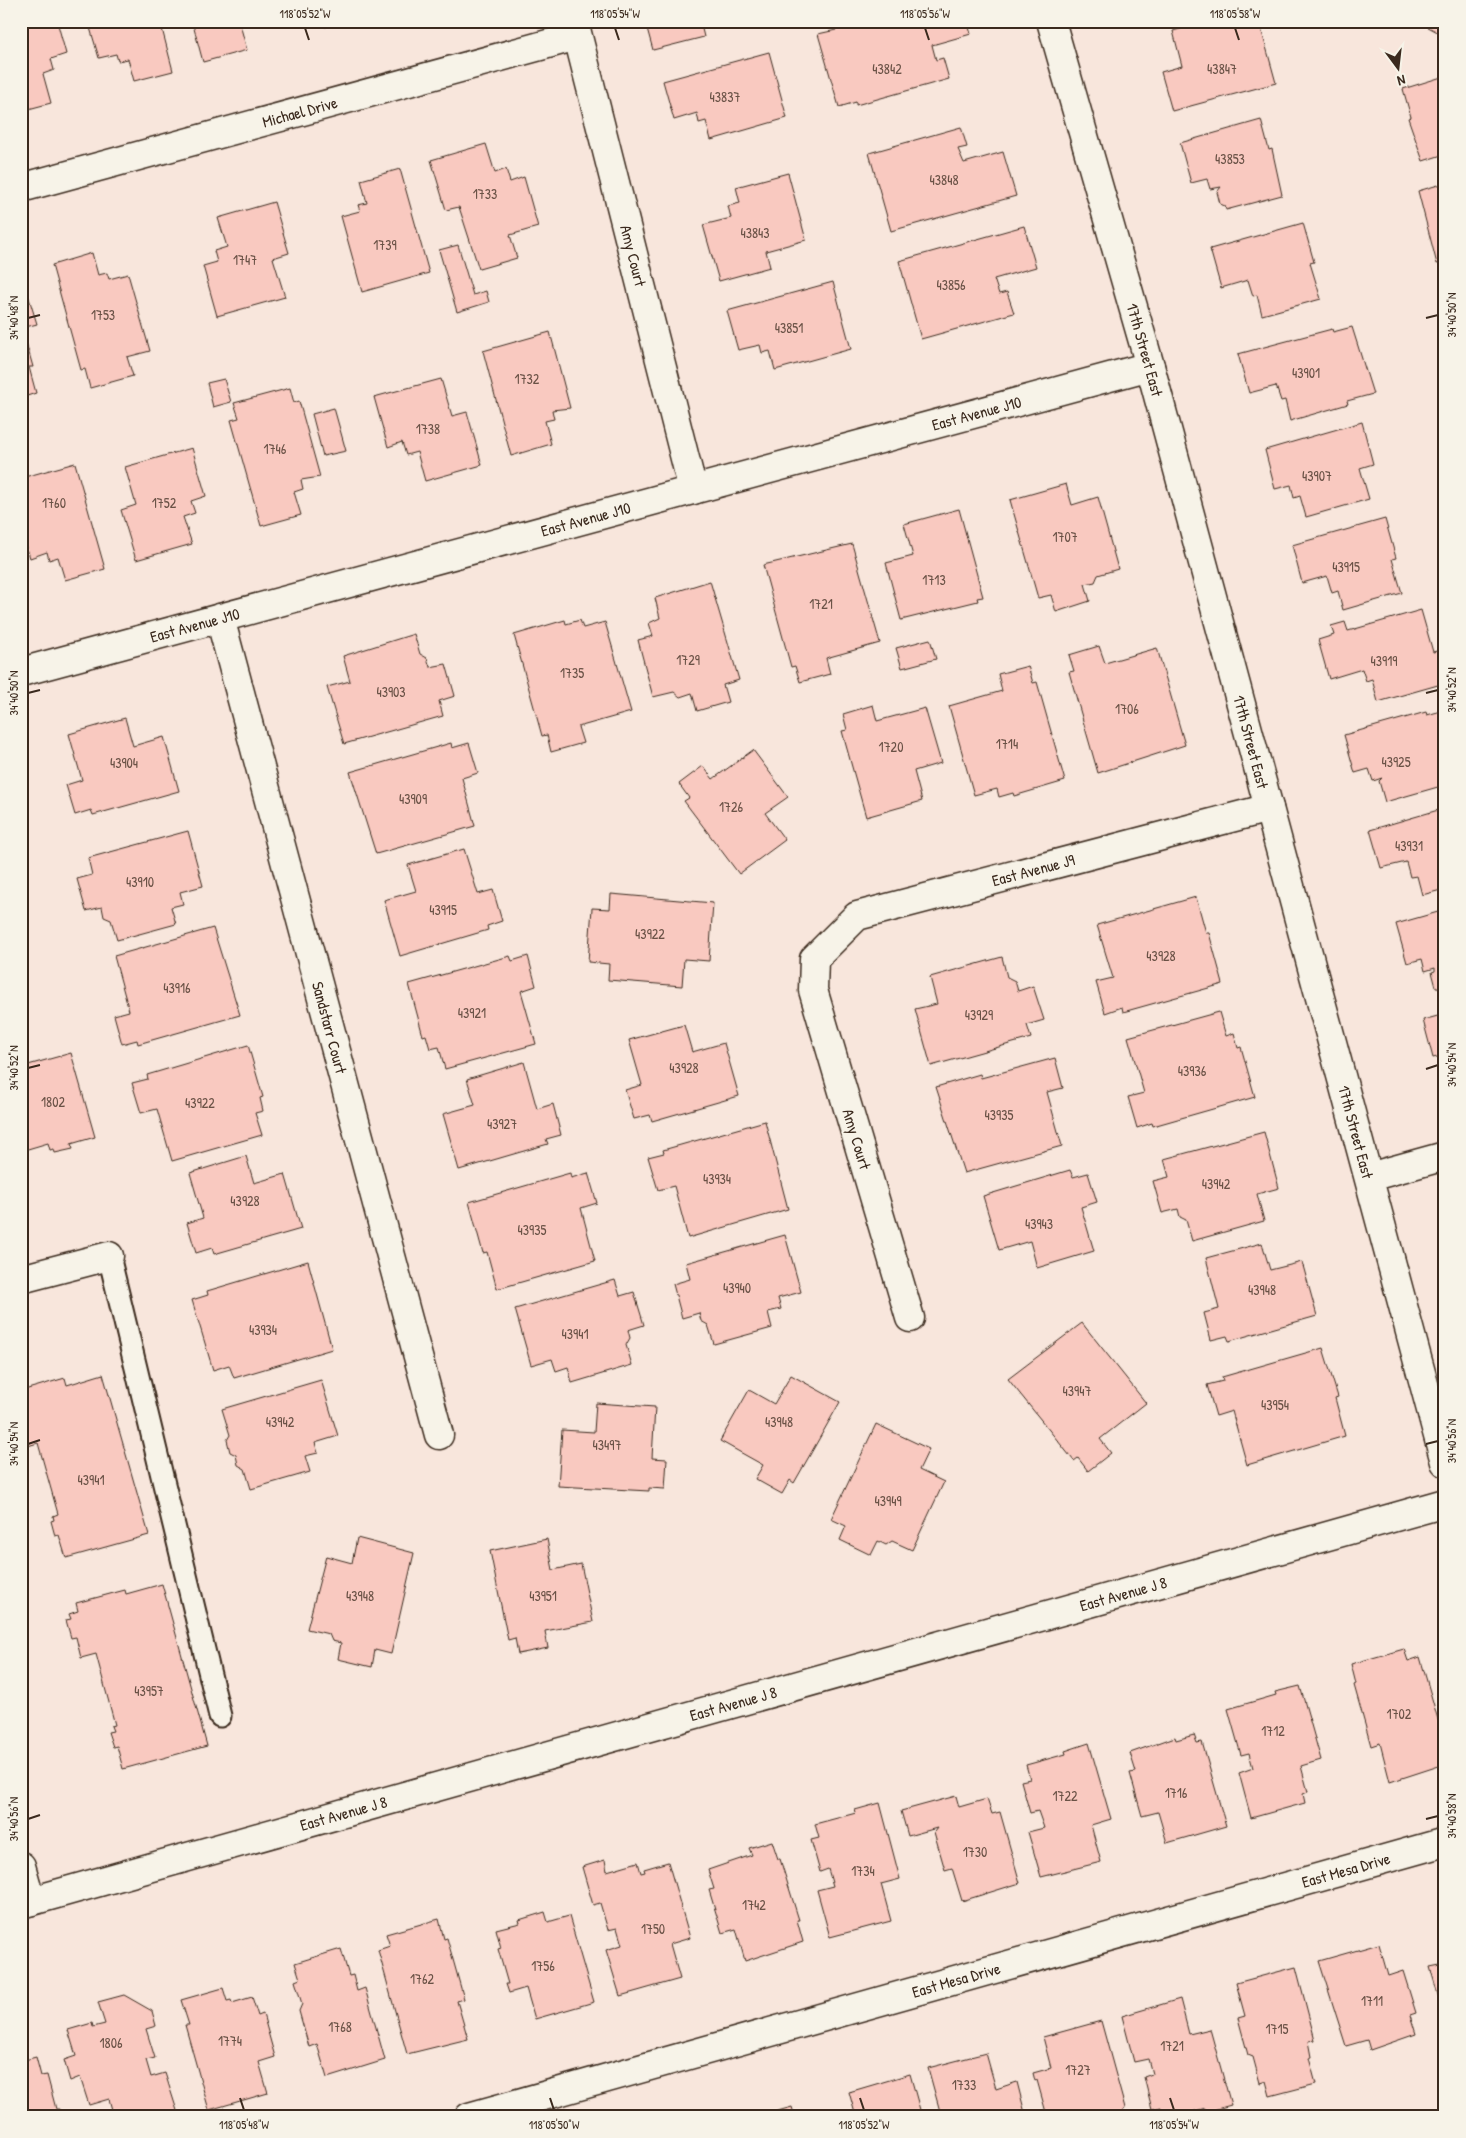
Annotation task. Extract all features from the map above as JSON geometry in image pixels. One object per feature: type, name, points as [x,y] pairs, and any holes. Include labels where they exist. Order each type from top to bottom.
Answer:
[{"type":"street","name":"17th Street East","points":[[1051,21],[1150,366],[1445,1462]]},
{"type":"street","name":"Michael Drive","points":[[21,188],[575,28]]},
{"type":"street","name":"Amy Court","points":[[575,28],[693,490]]},
{"type":"street","name":"East Avenue J10","points":[[21,672],[1150,366]]},
{"type":"street","name":"Sandstarr Court","points":[[220,618],[439,1436]]},
{"type":"street","name":"East Avenue J9","points":[[814,959],[856,916],[1269,808]]},
{"type":"street","name":"Amy Court","points":[[814,959],[813,990],[910,1318]]},
{"type":"street","points":[[1369,1178],[1445,1156]]},
{"type":"street","points":[[21,1279],[109,1256]]},
{"type":"street","name":"East Avenue J 8","points":[[26,1903],[1445,1503]]},
{"type":"street","name":"East Mesa Drive","points":[[469,2117],[1445,1842]]},
{"type":"street","points":[[21,1866],[26,1903]]},
{"type":"lane","points":[[109,1256],[220,1716]]},
{"type":"building","points":[[21,21],[57,21],[66,54],[51,59],[54,70],[43,74],[51,103],[21,111]]},
{"type":"building","points":[[88,21],[160,21],[173,71],[134,81],[128,59],[118,61],[116,54],[99,58]]},
{"type":"building","points":[[192,21],[239,21],[247,50],[203,62]]},
{"type":"building","points":[[323,21],[345,21],[325,27]]},
{"type":"building","points":[[645,21],[700,21],[704,37],[653,50]]},
{"type":"building","points":[[849,21],[967,21],[971,34],[932,45],[936,60],[943,58],[949,79],[856,105],[856,102],[839,107],[818,34],[836,30],[834,26]]},
{"type":"building","points":[[1208,21],[1259,21],[1276,83],[1172,111],[1161,72],[1182,66],[1173,31]]},
{"type":"building","points":[[1417,21],[1445,21],[1445,36]]},
{"type":"building","points":[[769,52],[787,118],[711,140],[706,121],[699,123],[697,113],[674,120],[663,81]]},
{"type":"building","points":[[1445,76],[1445,154],[1423,161],[1408,118],[1411,117],[1403,89]]},
{"type":"building","points":[[1261,120],[1269,150],[1272,149],[1282,195],[1226,210],[1225,206],[1220,204],[1217,192],[1221,187],[1210,189],[1207,179],[1191,183],[1180,143]]},
{"type":"building","points":[[961,127],[967,147],[958,149],[964,163],[1003,152],[1016,196],[891,231],[869,153]]},
{"type":"building","points":[[486,144],[495,173],[506,169],[510,182],[524,177],[538,227],[510,235],[517,258],[479,269],[459,207],[446,210],[431,160]]},
{"type":"building","points":[[400,169],[429,273],[362,292],[341,216],[360,211],[358,205],[367,203],[361,180]]},
{"type":"building","points":[[788,173],[806,240],[766,251],[770,267],[719,281],[703,225],[731,218],[728,206],[740,203],[736,187]]},
{"type":"building","points":[[1445,183],[1445,262],[1437,264],[1418,191]]},
{"type":"building","points":[[274,202],[289,253],[273,258],[285,297],[217,316],[203,266],[217,262],[214,251],[227,247],[218,218]]},
{"type":"building","points":[[1303,223],[1314,262],[1310,263],[1321,299],[1262,315],[1257,295],[1253,296],[1248,280],[1221,288],[1210,249]]},
{"type":"building","points":[[1024,226],[1036,267],[994,279],[999,294],[1007,292],[1014,313],[921,339],[899,261]]},
{"type":"building","points":[[458,245],[473,295],[486,291],[489,302],[457,312],[439,250]]},
{"type":"building","points":[[92,253],[98,275],[107,273],[109,279],[128,274],[150,351],[127,357],[133,376],[90,388],[85,369],[81,370],[52,265]]},
{"type":"building","points":[[21,272],[37,324],[22,328],[33,367],[29,367],[36,393],[21,398]]},
{"type":"building","points":[[833,282],[851,349],[775,370],[770,351],[762,353],[760,345],[738,350],[727,311]]},
{"type":"building","points":[[1352,327],[1373,394],[1347,401],[1348,404],[1290,421],[1285,400],[1281,401],[1276,386],[1249,393],[1238,354],[1332,329],[1333,332]]},
{"type":"building","points":[[550,332],[570,408],[552,410],[554,419],[545,421],[551,444],[511,456],[483,351]]},
{"type":"building","points":[[224,379],[231,402],[213,407],[207,383]]},
{"type":"building","points":[[441,379],[452,416],[467,412],[482,465],[425,481],[417,452],[406,455],[402,442],[388,447],[374,397]]},
{"type":"building","points":[[290,388],[294,403],[299,401],[320,477],[301,480],[303,489],[294,492],[301,515],[261,526],[231,420],[239,418],[234,403]]},
{"type":"building","points":[[334,408],[346,451],[323,456],[312,414]]},
{"type":"building","points":[[1362,422],[1373,464],[1360,468],[1369,499],[1306,517],[1300,496],[1294,498],[1291,485],[1275,489],[1265,450]]},
{"type":"building","points":[[192,448],[206,496],[191,501],[195,513],[183,517],[192,544],[136,560],[121,510],[136,505],[125,467]]},
{"type":"building","points":[[75,463],[105,569],[65,580],[58,557],[49,560],[47,552],[30,558],[21,528],[21,478]]},
{"type":"building","points":[[1066,484],[1072,505],[1098,497],[1118,569],[1098,575],[1095,582],[1085,584],[1090,601],[1056,612],[1051,595],[1038,598],[1010,500]]},
{"type":"building","points":[[959,509],[983,597],[977,598],[978,601],[901,620],[886,563],[913,556],[904,524]]},
{"type":"building","points":[[1385,519],[1396,558],[1392,559],[1402,593],[1343,610],[1338,591],[1332,593],[1327,576],[1302,583],[1292,545]]},
{"type":"building","points":[[852,544],[880,643],[826,658],[830,674],[800,682],[795,666],[791,667],[763,565]]},
{"type":"building","points":[[710,581],[739,680],[723,685],[728,702],[697,711],[692,693],[680,697],[674,692],[653,697],[638,640],[653,636],[649,623],[660,618],[655,598]]},
{"type":"building","points":[[1421,610],[1433,652],[1445,649],[1445,683],[1378,702],[1372,679],[1366,681],[1362,669],[1329,679],[1318,640],[1334,635],[1331,626],[1345,622],[1348,631]]},
{"type":"building","points":[[565,620],[566,624],[580,620],[583,628],[605,622],[631,712],[578,727],[583,743],[551,752],[547,735],[542,736],[514,635]]},
{"type":"building","points":[[414,634],[420,654],[427,658],[430,667],[446,664],[455,696],[439,701],[443,716],[344,744],[327,687],[350,681],[343,656]]},
{"type":"building","points":[[930,639],[936,659],[902,668],[896,648]]},
{"type":"building","points":[[1099,646],[1105,663],[1157,648],[1185,745],[1098,773],[1069,672],[1074,671],[1069,655]]},
{"type":"building","points":[[1028,666],[1033,683],[1037,682],[1065,781],[1014,796],[1013,793],[999,797],[997,789],[974,795],[949,706],[1002,691],[998,674]]},
{"type":"building","points":[[873,705],[877,721],[925,708],[941,763],[914,771],[922,801],[866,817],[842,731],[847,730],[843,714]]},
{"type":"building","points":[[1445,710],[1445,753],[1439,755],[1445,774],[1445,785],[1385,802],[1379,781],[1382,778],[1373,781],[1369,769],[1355,773],[1344,735],[1426,712],[1427,715]]},
{"type":"building","points":[[125,718],[133,746],[164,737],[179,791],[93,815],[91,810],[75,815],[66,785],[82,780],[69,734]]},
{"type":"building","points":[[451,743],[452,748],[469,743],[478,773],[462,778],[475,826],[376,854],[350,772]]},
{"type":"building","points":[[753,750],[788,797],[765,813],[785,840],[739,874],[684,801],[689,798],[679,784],[703,766],[713,779]]},
{"type":"building","points":[[1445,808],[1445,889],[1422,895],[1417,876],[1410,877],[1406,862],[1381,868],[1370,830]]},
{"type":"building","points":[[188,831],[203,886],[180,892],[183,904],[171,907],[176,924],[117,940],[111,920],[104,917],[102,907],[86,911],[77,879],[92,875],[88,858]]},
{"type":"building","points":[[464,849],[478,894],[493,890],[502,921],[487,926],[488,930],[400,956],[384,900],[416,891],[408,865]]},
{"type":"building","points":[[21,872],[26,888],[21,890]]},
{"type":"building","points":[[611,894],[713,903],[709,961],[684,959],[682,986],[608,980],[609,964],[588,962],[592,908],[610,909]]},
{"type":"building","points":[[1196,897],[1206,933],[1209,933],[1223,984],[1123,1012],[1122,1007],[1105,1013],[1096,982],[1113,978],[1097,925]]},
{"type":"building","points":[[1445,910],[1445,990],[1440,991],[1436,987],[1432,972],[1435,971],[1435,968],[1425,971],[1422,959],[1407,963],[1396,924]]},
{"type":"building","points":[[213,928],[240,1015],[138,1044],[137,1040],[122,1044],[114,1015],[129,1011],[114,956]]},
{"type":"building","points":[[510,956],[512,961],[528,956],[536,986],[521,991],[536,1044],[445,1069],[439,1047],[430,1049],[426,1035],[423,1036],[409,984]]},
{"type":"building","points":[[1002,957],[1007,977],[1015,981],[1018,991],[1033,986],[1044,1020],[1027,1025],[1031,1038],[931,1066],[915,1009],[937,1004],[930,977]]},
{"type":"building","points":[[1219,1012],[1226,1036],[1234,1033],[1238,1048],[1241,1047],[1255,1097],[1153,1126],[1152,1123],[1137,1128],[1128,1097],[1144,1093],[1128,1037]]},
{"type":"building","points":[[1445,1014],[1445,1055],[1433,1058],[1423,1020]]},
{"type":"building","points":[[684,1025],[692,1052],[724,1043],[739,1096],[652,1121],[650,1115],[634,1119],[625,1090],[642,1085],[629,1040]]},
{"type":"building","points":[[248,1045],[263,1097],[260,1098],[263,1111],[255,1113],[262,1135],[172,1161],[157,1109],[141,1113],[132,1083],[148,1079],[147,1075]]},
{"type":"building","points":[[71,1053],[95,1137],[71,1144],[73,1149],[55,1153],[54,1149],[50,1150],[48,1143],[21,1151],[21,1067]]},
{"type":"building","points":[[1055,1058],[1063,1088],[1047,1092],[1062,1146],[964,1173],[936,1087],[980,1074],[981,1078]]},
{"type":"building","points":[[524,1062],[537,1109],[553,1104],[561,1135],[546,1139],[548,1144],[459,1170],[443,1114],[475,1105],[467,1079]]},
{"type":"building","points":[[765,1121],[788,1209],[688,1238],[674,1186],[658,1190],[648,1157],[664,1153],[663,1150]]},
{"type":"building","points":[[1264,1132],[1279,1188],[1257,1194],[1264,1221],[1192,1241],[1186,1220],[1180,1217],[1178,1209],[1162,1213],[1153,1181],[1169,1177],[1164,1159]]},
{"type":"building","points":[[246,1156],[254,1183],[285,1174],[301,1229],[214,1254],[212,1248],[196,1253],[187,1223],[203,1218],[190,1173]]},
{"type":"building","points":[[1070,1170],[1073,1177],[1088,1173],[1097,1202],[1081,1207],[1094,1251],[1037,1268],[1030,1241],[999,1250],[983,1196]]},
{"type":"building","points":[[570,1173],[571,1178],[588,1173],[597,1203],[581,1208],[595,1261],[497,1289],[487,1252],[483,1253],[469,1202]]},
{"type":"building","points":[[785,1235],[801,1292],[778,1298],[781,1309],[768,1312],[772,1328],[714,1344],[708,1325],[701,1321],[699,1313],[682,1318],[673,1284],[690,1279],[686,1263]]},
{"type":"building","points":[[1262,1243],[1270,1270],[1302,1262],[1317,1316],[1229,1341],[1227,1336],[1211,1340],[1204,1313],[1219,1309],[1206,1258]]},
{"type":"building","points":[[308,1261],[332,1349],[234,1378],[229,1365],[213,1370],[192,1300],[208,1295],[207,1291]]},
{"type":"building","points":[[615,1280],[620,1296],[634,1292],[644,1325],[628,1330],[630,1338],[626,1345],[632,1365],[572,1383],[568,1367],[556,1371],[552,1359],[531,1365],[515,1309]]},
{"type":"building","points":[[1082,1323],[1146,1403],[1100,1439],[1111,1453],[1088,1471],[1078,1458],[1074,1461],[1008,1379]]},
{"type":"building","points":[[1323,1348],[1338,1397],[1335,1398],[1345,1436],[1247,1465],[1232,1411],[1216,1416],[1207,1385],[1223,1381],[1222,1377]]},
{"type":"building","points":[[103,1374],[149,1535],[66,1558],[59,1535],[55,1536],[51,1521],[54,1520],[53,1516],[58,1514],[38,1443],[24,1447],[21,1439],[21,1391],[65,1378],[67,1385]]},
{"type":"building","points":[[791,1375],[840,1402],[794,1483],[790,1480],[782,1494],[755,1479],[763,1465],[720,1441],[749,1390],[774,1404]]},
{"type":"building","points":[[321,1380],[338,1436],[315,1443],[318,1453],[305,1456],[310,1472],[251,1489],[245,1469],[238,1465],[236,1455],[230,1452],[227,1440],[230,1435],[222,1409]]},
{"type":"building","points":[[596,1403],[655,1407],[652,1458],[667,1459],[665,1489],[649,1488],[649,1491],[558,1486],[562,1430],[594,1432]]},
{"type":"building","points":[[876,1424],[929,1449],[919,1470],[944,1482],[912,1550],[892,1541],[886,1545],[878,1541],[871,1555],[840,1540],[846,1526],[831,1519]]},
{"type":"building","points":[[357,1538],[414,1553],[391,1654],[375,1650],[372,1667],[338,1659],[341,1643],[332,1641],[329,1634],[307,1629],[326,1556],[352,1563]]},
{"type":"building","points":[[547,1539],[553,1570],[581,1564],[593,1622],[545,1631],[548,1648],[518,1654],[515,1638],[508,1640],[490,1551]]},
{"type":"building","points":[[162,1584],[207,1746],[123,1769],[117,1746],[113,1747],[108,1732],[113,1731],[111,1726],[115,1725],[96,1654],[81,1658],[76,1637],[71,1638],[66,1620],[71,1619],[69,1614],[78,1611],[76,1603],[125,1590],[126,1594]]},
{"type":"building","points":[[1404,1649],[1408,1661],[1420,1657],[1445,1744],[1445,1764],[1390,1782],[1380,1743],[1371,1746],[1354,1685],[1356,1684],[1351,1664]]},
{"type":"building","points":[[1300,1686],[1321,1760],[1301,1766],[1308,1792],[1303,1794],[1305,1803],[1251,1818],[1239,1773],[1253,1768],[1249,1753],[1241,1755],[1228,1709],[1276,1695],[1275,1692]]},
{"type":"building","points":[[1194,1735],[1197,1743],[1202,1742],[1226,1826],[1167,1843],[1158,1812],[1142,1816],[1130,1773],[1136,1772],[1130,1753],[1175,1737],[1176,1740]]},
{"type":"building","points":[[1089,1743],[1111,1819],[1091,1825],[1101,1862],[1041,1877],[1028,1832],[1044,1828],[1038,1811],[1030,1813],[1021,1781],[1030,1779],[1026,1765],[1066,1754],[1065,1751]]},
{"type":"building","points":[[956,1796],[959,1807],[987,1799],[992,1814],[1000,1812],[1020,1883],[962,1901],[952,1868],[945,1870],[934,1832],[937,1828],[908,1836],[901,1811]]},
{"type":"building","points":[[880,1803],[900,1879],[881,1884],[891,1921],[830,1937],[817,1890],[833,1886],[828,1869],[820,1872],[811,1840],[819,1838],[815,1824],[856,1813],[855,1810]]},
{"type":"building","points":[[772,1841],[778,1859],[780,1859],[799,1920],[797,1920],[803,1942],[745,1961],[736,1929],[722,1933],[709,1890],[714,1889],[708,1870],[752,1855],[749,1848]]},
{"type":"building","points":[[605,1860],[607,1871],[638,1862],[641,1873],[645,1872],[644,1869],[668,1862],[690,1938],[670,1944],[680,1979],[620,1996],[606,1950],[622,1945],[617,1928],[608,1930],[600,1903],[593,1905],[582,1867]]},
{"type":"building","points":[[545,1912],[548,1922],[569,1916],[594,2002],[535,2019],[526,1988],[509,1993],[498,1949],[501,1948],[496,1929],[520,1923],[519,1920]]},
{"type":"building","points":[[439,1919],[444,1939],[447,1938],[464,1999],[457,2001],[468,2039],[407,2054],[378,1950],[390,1946],[386,1934]]},
{"type":"building","points":[[1445,1924],[1445,1946],[1439,1925]]},
{"type":"building","points":[[1379,1944],[1388,1976],[1403,1971],[1416,2013],[1410,2015],[1416,2034],[1370,2050],[1367,2040],[1346,2046],[1319,1961]]},
{"type":"building","points":[[341,1949],[349,1976],[353,1975],[357,1991],[365,1988],[385,2060],[327,2078],[317,2044],[309,2047],[299,2011],[302,2004],[295,1981],[300,1979],[295,1963]]},
{"type":"building","points":[[1445,1964],[1445,2019],[1430,1967]]},
{"type":"building","points":[[1296,1967],[1315,2040],[1309,2041],[1312,2057],[1309,2058],[1316,2084],[1270,2096],[1266,2081],[1260,2083],[1253,2057],[1248,2055],[1238,2018],[1245,2016],[1236,1983]]},
{"type":"building","points":[[223,1988],[227,2001],[231,2000],[232,2003],[252,1997],[258,2016],[263,2014],[275,2057],[259,2062],[268,2093],[209,2110],[185,2025],[189,2025],[181,2000]]},
{"type":"building","points":[[124,1995],[152,2011],[156,2026],[146,2029],[155,2058],[146,2060],[151,2077],[165,2073],[179,2117],[114,2117],[109,2099],[89,2105],[80,2077],[70,2081],[64,2060],[76,2056],[68,2030],[92,2023],[93,2027],[105,2024],[98,2002]]},
{"type":"building","points":[[1180,1999],[1189,2034],[1210,2029],[1231,2105],[1206,2112],[1205,2108],[1192,2112],[1193,2117],[1163,2117],[1161,2107],[1152,2109],[1144,2077],[1152,2074],[1148,2059],[1134,2062],[1122,2016]]},
{"type":"building","points":[[1101,2021],[1125,2108],[1123,2109],[1125,2117],[1047,2116],[1037,2080],[1035,2081],[1033,2073],[1051,2068],[1043,2037]]},
{"type":"building","points":[[986,2053],[996,2089],[1017,2082],[1026,2117],[956,2117],[954,2112],[941,2115],[928,2068]]},
{"type":"building","points":[[36,2057],[41,2076],[47,2075],[56,2109],[59,2109],[61,2117],[21,2117],[21,2061]]},
{"type":"building","points":[[910,2074],[922,2117],[856,2117],[849,2092]]},
{"type":"building","points":[[792,2107],[795,2117],[756,2117]]}]
